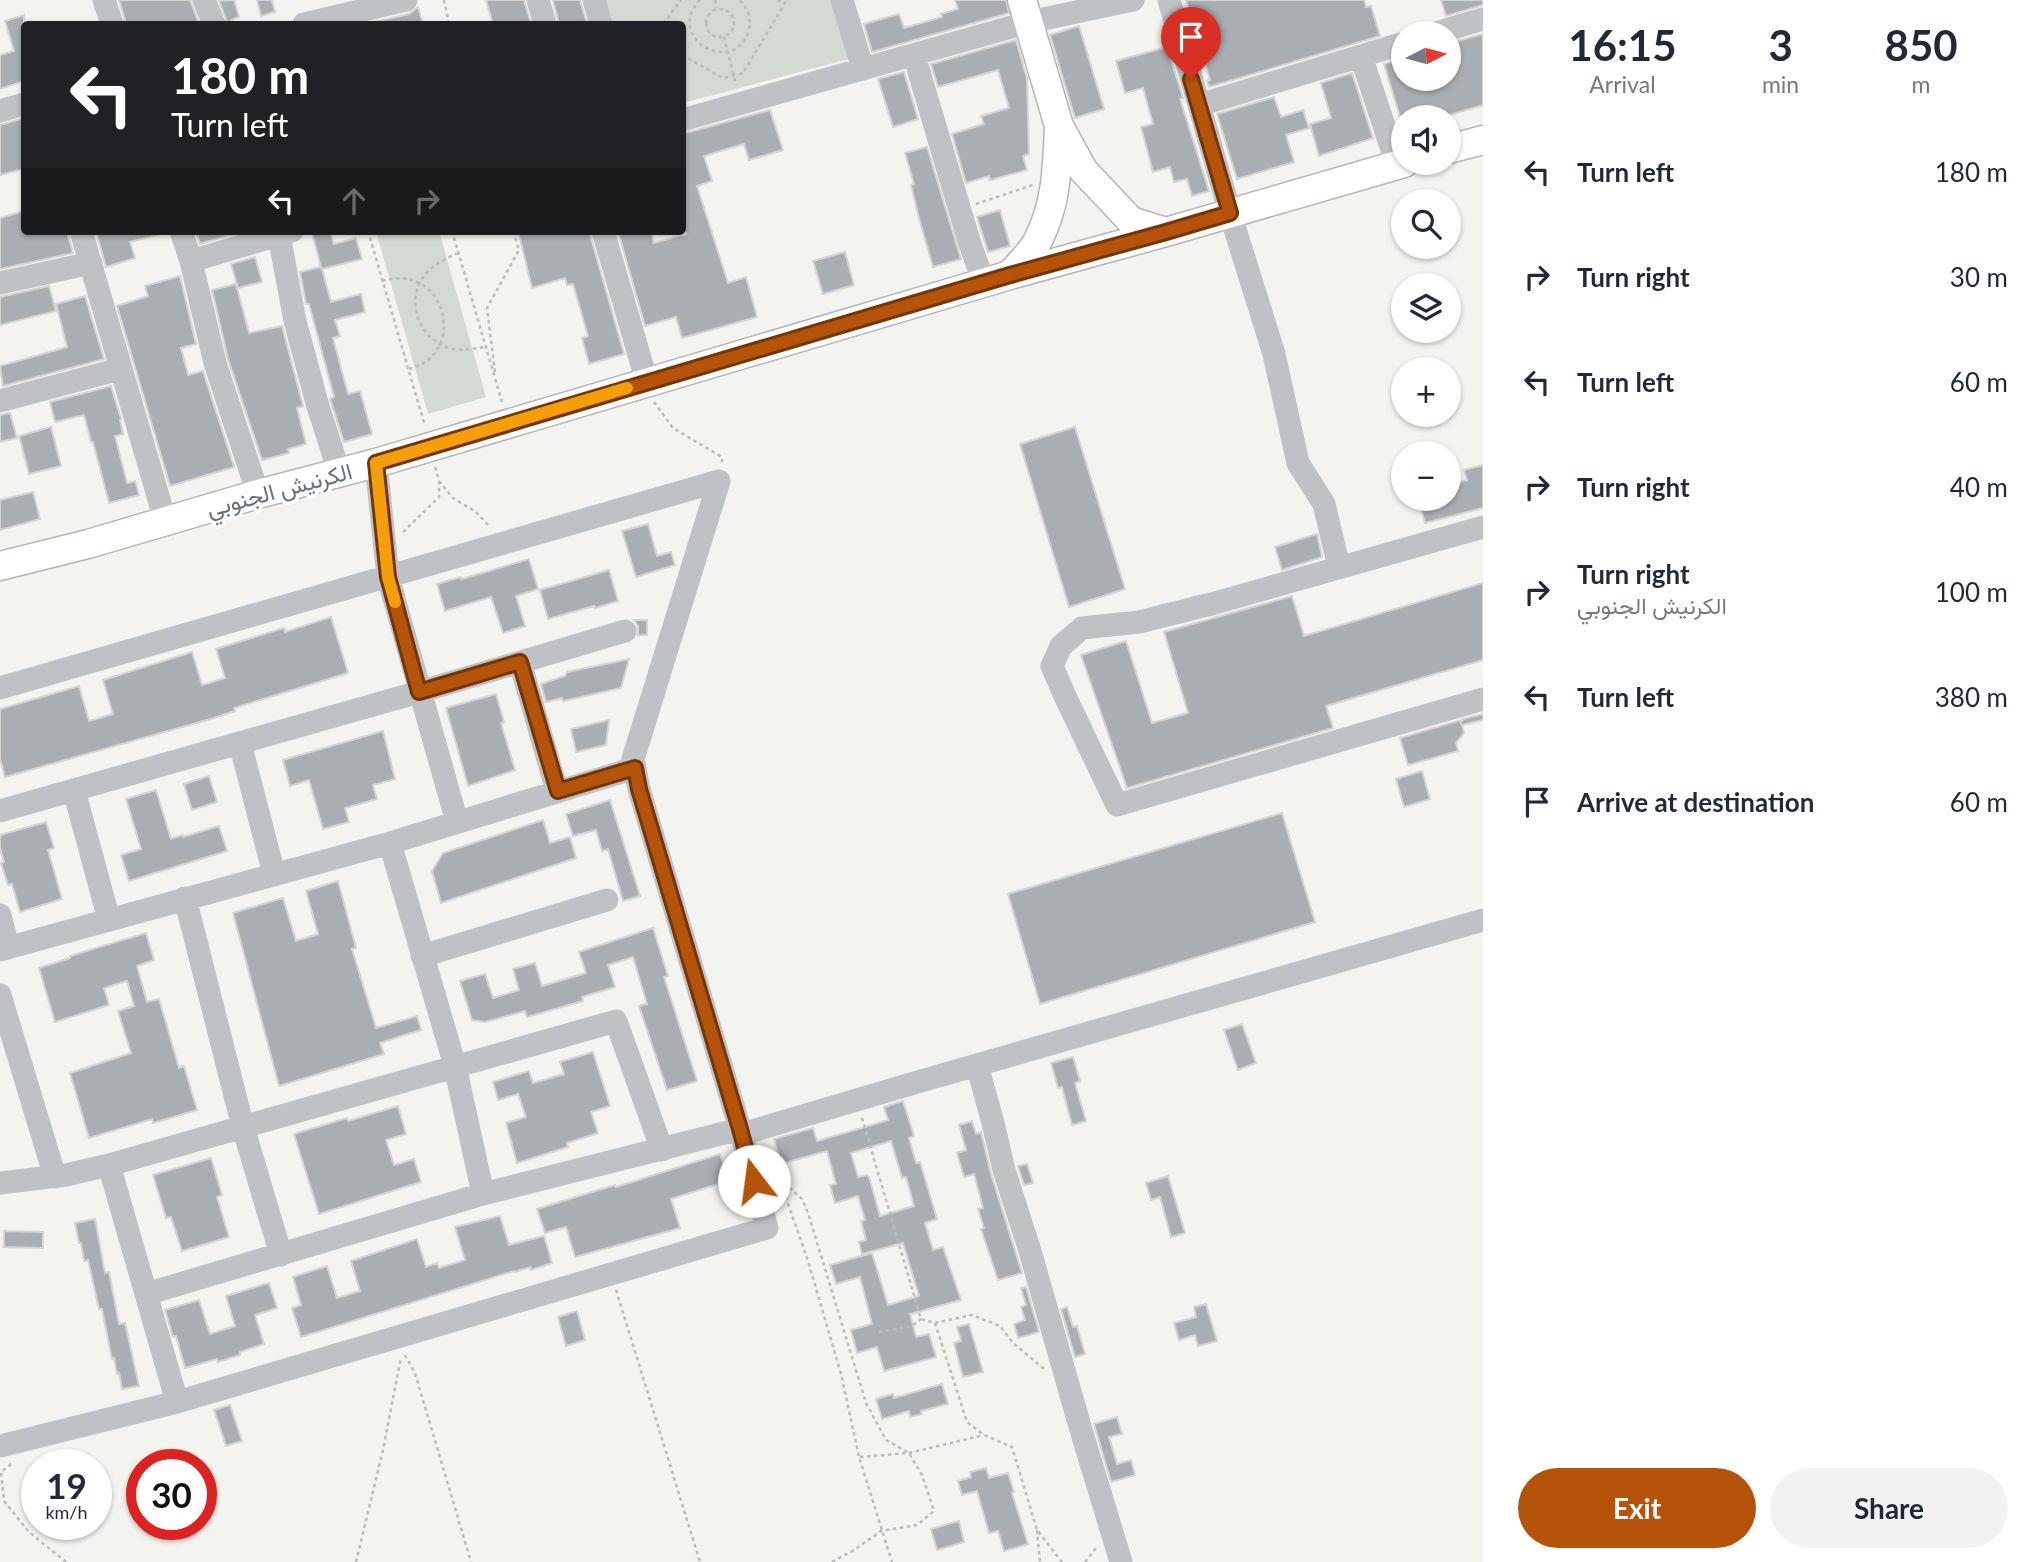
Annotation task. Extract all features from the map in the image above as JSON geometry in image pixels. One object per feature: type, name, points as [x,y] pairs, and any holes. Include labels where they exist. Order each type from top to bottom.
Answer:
[{"type":"main road","points":[[1025,11],[1059,126],[1083,170],[1131,221],[1166,232]]},
{"type":"main road","points":[[997,279],[1037,243],[1052,207],[1059,126]]},
{"type":"main road","points":[[1461,146],[1483,140]]},
{"type":"main road","name":"الكرنيش الجنوبي","points":[[0,566],[376,463],[997,279],[1391,167]]},
{"type":"street","points":[[104,0],[111,21]]},
{"type":"street","points":[[204,0],[213,21]]},
{"type":"street","points":[[346,20],[406,0]]},
{"type":"street","points":[[538,0],[544,21]]},
{"type":"street","points":[[594,0],[600,21]]},
{"type":"street","points":[[842,0],[863,69]]},
{"type":"street","points":[[686,119],[914,55],[1025,11],[1133,0]]},
{"type":"street","points":[[1168,0],[1274,354],[1298,463],[1324,504],[1339,567]]},
{"type":"street","points":[[1461,26],[1483,19]]},
{"type":"street","points":[[1199,105],[1391,47]]},
{"type":"street","points":[[914,55],[960,209],[997,279]]},
{"type":"street","points":[[1361,56],[1391,139]]},
{"type":"street","points":[[0,111],[21,105]]},
{"type":"street","points":[[82,235],[165,520]]},
{"type":"street","points":[[182,235],[215,363],[258,494]]},
{"type":"street","points":[[191,261],[279,235]]},
{"type":"street","points":[[286,235],[295,321],[339,472]]},
{"type":"street","points":[[604,235],[647,382]]},
{"type":"street","points":[[0,283],[91,263]]},
{"type":"street","points":[[0,401],[120,369]]},
{"type":"street","points":[[376,463],[388,577],[457,822]]},
{"type":"street","points":[[0,688],[719,481]]},
{"type":"street","points":[[0,1446],[177,1402],[766,1228],[746,1131],[639,789],[633,759],[719,481]]},
{"type":"street","points":[[1483,527],[1139,622],[1082,628],[1061,646],[1052,666],[1117,805],[1483,699]]},
{"type":"street","points":[[0,811],[625,631]]},
{"type":"street","points":[[520,662],[558,791]]},
{"type":"street","points":[[240,743],[274,874]]},
{"type":"street","points":[[0,915],[4,949],[390,843],[635,768]]},
{"type":"street","points":[[74,790],[109,920]]},
{"type":"street","points":[[390,843],[455,1066],[483,1194]]},
{"type":"street","points":[[185,898],[243,1127],[281,1255]]},
{"type":"street","points":[[422,956],[607,900]]},
{"type":"street","points":[[146,1294],[483,1194],[746,1131],[1483,920]]},
{"type":"street","points":[[0,995],[55,1177]]},
{"type":"street","points":[[0,1183],[55,1177],[110,1165],[616,1021],[662,1150]]},
{"type":"street","points":[[977,1065],[1004,1170],[1121,1562]]},
{"type":"street","points":[[110,1165],[177,1402]]},
{"type":"path","points":[[444,0],[448,21]]},
{"type":"path","points":[[665,21],[681,0]]},
{"type":"path","points":[[700,0],[692,10],[691,30],[695,39],[710,51],[720,53],[738,47],[749,31],[748,12],[739,0]]},
{"type":"path","points":[[715,0],[718,8]]},
{"type":"path","points":[[686,57],[723,78],[743,73],[785,3],[778,0]]},
{"type":"path","points":[[718,8],[731,13],[735,22],[732,31],[724,37],[715,36],[706,26],[709,13],[718,8]]},
{"type":"path","points":[[724,37],[740,104]]},
{"type":"path","points":[[960,209],[1056,178]]},
{"type":"path","points":[[369,235],[439,481],[439,497],[397,539]]},
{"type":"path","points":[[453,235],[508,423]]},
{"type":"path","points":[[496,382],[487,308],[519,250],[514,235]]},
{"type":"path","points":[[458,253],[433,267],[421,284],[415,308],[419,322],[439,344],[454,349],[486,347]]},
{"type":"path","points":[[382,281],[406,278],[421,284],[432,292],[440,305],[444,320],[443,335],[437,349],[427,360],[408,369]]},
{"type":"path","points":[[647,382],[654,404],[673,428],[723,457],[719,481]]},
{"type":"path","points":[[439,481],[453,498],[476,512],[494,532],[498,545]]},
{"type":"path","points":[[856,1100],[921,1319]]},
{"type":"path","points":[[746,1131],[779,1178],[802,1199],[866,1404],[886,1440],[909,1453],[922,1475],[934,1511],[917,1525],[881,1531],[832,1562]]},
{"type":"path","points":[[779,1178],[808,1261],[834,1349],[859,1457],[892,1562]]},
{"type":"path","points":[[611,1274],[700,1562]]},
{"type":"path","points":[[921,1319],[935,1323],[972,1315],[1000,1326],[1013,1343],[1070,1391]]},
{"type":"path","points":[[879,1332],[912,1326],[921,1319]]},
{"type":"path","points":[[935,1323],[967,1422],[984,1435],[1012,1447],[1037,1530],[1040,1562]]},
{"type":"path","points":[[356,1562],[383,1450],[402,1349],[415,1373],[471,1562]]},
{"type":"path","points":[[859,1457],[909,1453],[984,1435]]},
{"type":"path","points":[[31,1438],[30,1451],[1,1472],[4,1501],[29,1532],[66,1562]]},
{"type":"path","points":[[1037,1530],[1062,1562]]},
{"type":"shaded area","points":[[605,0],[833,0],[852,58],[686,102],[686,21],[611,21]]},
{"type":"shaded area","points":[[377,235],[440,235],[486,397],[428,414]]},
{"type":"building","points":[[119,0],[190,0],[198,21],[125,21]]},
{"type":"building","points":[[234,0],[239,17],[227,21],[219,1]]},
{"type":"building","points":[[257,0],[272,0],[275,12],[261,16]]},
{"type":"building","points":[[486,0],[524,0],[530,21],[492,21]]},
{"type":"building","points":[[553,0],[580,0],[586,21],[558,21]]},
{"type":"building","points":[[955,0],[1006,0],[1009,13],[872,52],[864,24],[899,14],[904,28],[942,17],[941,14],[958,9]]},
{"type":"building","points":[[1186,0],[1364,0],[1366,7],[1371,6],[1380,36],[1209,87],[1207,81],[1210,80]]},
{"type":"building","points":[[1441,0],[1483,0],[1483,5],[1446,16]]},
{"type":"building","points":[[418,7],[422,21],[378,21],[409,14]]},
{"type":"building","points":[[24,15],[24,21],[21,21],[21,82],[0,89],[0,55],[14,51],[5,21]]},
{"type":"building","points":[[1079,26],[1104,109],[1075,118],[1050,35]]},
{"type":"building","points":[[1483,34],[1483,105],[1461,112],[1461,105],[1396,105],[1392,91],[1461,91],[1461,40]]},
{"type":"building","points":[[1016,40],[1027,79],[1029,154],[1023,156],[1027,170],[966,183],[952,134],[984,124],[981,116],[1009,108],[998,70],[938,87],[931,64]]},
{"type":"building","points":[[1167,47],[1209,191],[1192,196],[1187,179],[1174,182],[1170,167],[1153,172],[1141,127],[1153,124],[1143,88],[1125,93],[1116,61]]},
{"type":"building","points":[[1391,62],[1391,87],[1384,64]]},
{"type":"building","points":[[904,72],[918,119],[893,127],[878,79]]},
{"type":"building","points":[[1352,73],[1373,138],[1319,156],[1310,124],[1331,118],[1321,83]]},
{"type":"building","points":[[1274,97],[1281,117],[1303,110],[1309,128],[1286,135],[1294,162],[1237,179],[1217,114]]},
{"type":"building","points":[[770,110],[783,150],[749,160],[744,144],[704,156],[712,181],[697,186],[728,283],[746,277],[757,317],[682,338],[676,317],[645,326],[619,235],[652,235],[654,243],[686,235],[686,133]]},
{"type":"building","points":[[21,119],[21,170],[0,175],[0,125]]},
{"type":"building","points":[[927,147],[961,259],[933,267],[905,153]]},
{"type":"building","points":[[1000,210],[1010,246],[988,252],[977,217]]},
{"type":"building","points":[[21,212],[21,235],[68,235],[73,253],[0,269],[0,218]]},
{"type":"building","points":[[97,235],[157,235],[130,242],[135,258],[106,267]]},
{"type":"building","points":[[197,235],[230,235],[200,244]]},
{"type":"building","points":[[313,235],[331,235],[334,244],[356,238],[362,259],[322,269],[331,302],[361,294],[365,312],[335,320],[340,336],[333,338],[348,394],[360,391],[372,434],[344,442],[330,399],[334,397],[309,304],[306,304],[300,272],[321,267]]},
{"type":"building","points":[[519,235],[590,235],[624,354],[589,364],[582,338],[588,336],[573,284],[567,285],[565,278],[532,288]]},
{"type":"building","points":[[845,252],[854,285],[823,294],[813,261]]},
{"type":"building","points":[[255,257],[262,282],[238,288],[231,264]]},
{"type":"building","points":[[180,276],[196,344],[181,348],[188,375],[203,371],[234,467],[170,486],[117,306],[148,296],[145,286]]},
{"type":"building","points":[[236,284],[249,333],[282,326],[303,406],[297,408],[306,444],[288,449],[289,453],[262,460],[228,359],[212,290]]},
{"type":"building","points":[[49,286],[56,311],[0,325],[0,297]]},
{"type":"building","points":[[85,296],[104,359],[3,386],[0,366],[67,347],[56,304]]},
{"type":"building","points":[[111,386],[121,419],[123,434],[115,436],[127,483],[135,481],[139,495],[109,503],[84,415],[55,422],[50,402]]},
{"type":"building","points":[[10,413],[17,438],[0,442],[0,415]]},
{"type":"building","points":[[51,427],[61,466],[29,474],[19,436]]},
{"type":"building","points":[[1075,427],[1125,589],[1069,607],[1020,444]]},
{"type":"building","points":[[1483,465],[1483,508],[1425,523],[1422,511],[1461,511],[1461,482],[1467,480],[1464,470]]},
{"type":"building","points":[[33,492],[40,519],[0,530],[0,500]]},
{"type":"building","points":[[648,524],[657,556],[671,552],[675,565],[636,577],[622,531]]},
{"type":"building","points":[[1317,534],[1322,557],[1282,570],[1275,547]]},
{"type":"building","points":[[529,559],[538,589],[516,596],[525,626],[503,633],[491,597],[445,611],[437,584]]},
{"type":"building","points":[[609,570],[618,601],[548,619],[540,590]]},
{"type":"building","points":[[1483,583],[1483,660],[1326,706],[1333,728],[1127,788],[1081,655],[1126,641],[1152,723],[1188,713],[1164,632],[1292,596],[1304,636]]},
{"type":"building","points":[[331,617],[348,673],[234,708],[235,711],[214,718],[5,777],[0,759],[0,709],[79,686],[89,721],[113,714],[103,680],[192,652],[202,685],[225,678],[216,649],[284,628],[285,632]]},
{"type":"building","points":[[634,620],[647,620],[647,635],[638,635],[638,626]]},
{"type":"building","points":[[629,659],[621,688],[563,701],[562,698],[546,702],[541,684],[565,676],[567,672]]},
{"type":"building","points":[[496,694],[504,722],[501,723],[515,770],[468,786],[446,708]]},
{"type":"building","points":[[1483,714],[1483,720],[1462,725],[1464,733],[1456,743],[1458,751],[1408,765],[1400,738]]},
{"type":"building","points":[[609,720],[606,745],[576,752],[571,729]]},
{"type":"building","points":[[383,731],[395,779],[373,785],[377,799],[345,808],[349,822],[323,829],[309,780],[290,786],[283,760]]},
{"type":"building","points":[[1422,771],[1430,799],[1404,807],[1396,779]]},
{"type":"building","points":[[209,776],[217,802],[192,810],[184,784]]},
{"type":"building","points":[[156,790],[171,839],[219,826],[227,851],[129,881],[121,855],[141,849],[126,799]]},
{"type":"building","points":[[610,800],[640,896],[623,901],[608,849],[602,851],[596,830],[573,836],[566,814]]},
{"type":"building","points":[[1282,813],[1315,922],[1040,1004],[1008,894]]},
{"type":"building","points":[[543,820],[550,843],[570,837],[576,858],[441,903],[432,871],[443,853]]},
{"type":"building","points":[[46,822],[54,848],[48,850],[62,899],[20,912],[12,884],[8,885],[1,863],[4,862],[0,835]]},
{"type":"building","points":[[338,881],[356,948],[352,949],[376,1028],[417,1016],[421,1030],[380,1043],[384,1054],[279,1086],[233,913],[283,898],[296,941],[318,934],[306,891]]},
{"type":"building","points":[[653,928],[668,976],[664,977],[697,1081],[667,1090],[639,1006],[647,1004],[633,957],[608,965],[615,987],[582,997],[583,1001],[527,1017],[525,1011],[485,1022],[472,1020],[460,981],[485,974],[493,998],[519,990],[513,969],[535,963],[542,986],[586,973],[579,952]]},
{"type":"building","points":[[146,933],[154,960],[137,966],[147,1002],[159,999],[179,1068],[184,1066],[197,1110],[153,1123],[152,1119],[89,1138],[70,1073],[131,1053],[118,1011],[134,1006],[127,981],[104,988],[109,1005],[55,1022],[39,968]]},
{"type":"building","points":[[1242,1024],[1256,1063],[1238,1070],[1224,1030]]},
{"type":"building","points":[[593,1052],[610,1106],[591,1112],[598,1133],[567,1143],[568,1147],[517,1163],[506,1123],[526,1117],[518,1094],[498,1100],[493,1082],[529,1071],[533,1083],[564,1074],[560,1062]]},
{"type":"building","points":[[1073,1057],[1080,1081],[1075,1083],[1086,1121],[1072,1125],[1062,1087],[1058,1088],[1051,1063]]},
{"type":"building","points":[[903,1101],[914,1136],[909,1138],[916,1163],[920,1162],[937,1219],[925,1223],[933,1250],[943,1247],[961,1300],[910,1314],[916,1337],[929,1334],[936,1357],[884,1371],[877,1347],[857,1353],[851,1330],[872,1324],[860,1277],[836,1284],[830,1265],[872,1253],[888,1305],[919,1296],[903,1243],[862,1254],[859,1242],[866,1240],[861,1221],[865,1220],[858,1196],[835,1203],[830,1185],[836,1184],[827,1151],[781,1164],[774,1139],[813,1128],[817,1141],[872,1125],[888,1120],[884,1107]],"holes":[[[891,1141],[902,1178],[906,1177],[914,1206],[880,1216],[869,1177],[858,1177],[851,1153]]]},
{"type":"building","points":[[398,1106],[406,1134],[386,1140],[394,1165],[414,1159],[421,1182],[319,1214],[294,1134]]},
{"type":"building","points":[[972,1121],[976,1134],[981,1132],[991,1174],[1022,1273],[998,1280],[981,1229],[984,1228],[978,1209],[983,1208],[974,1174],[964,1177],[957,1153],[966,1150],[959,1125]]},
{"type":"building","points":[[720,1154],[728,1181],[671,1199],[680,1228],[575,1257],[566,1227],[545,1233],[537,1209]]},
{"type":"building","points":[[211,1158],[222,1195],[217,1197],[229,1237],[182,1251],[171,1217],[166,1218],[153,1175]]},
{"type":"building","points":[[1027,1164],[1033,1183],[1024,1185],[1018,1166]]},
{"type":"building","points":[[1168,1176],[1185,1233],[1171,1237],[1160,1197],[1151,1200],[1146,1183]]},
{"type":"building","points":[[500,1216],[509,1245],[544,1236],[552,1263],[531,1270],[530,1267],[514,1271],[301,1337],[292,1308],[301,1305],[293,1277],[327,1266],[337,1298],[360,1291],[351,1261],[417,1239],[426,1267],[437,1263],[439,1268],[465,1260],[455,1227]]},
{"type":"building","points":[[95,1219],[105,1273],[109,1272],[119,1324],[125,1323],[139,1386],[122,1389],[88,1260],[84,1261],[79,1243],[75,1223]]},
{"type":"building","points":[[4,1231],[43,1232],[43,1248],[4,1247]]},
{"type":"building","points":[[269,1283],[277,1308],[255,1315],[264,1344],[218,1362],[217,1359],[185,1368],[165,1310],[199,1300],[210,1334],[235,1326],[226,1296]]},
{"type":"building","points":[[1026,1287],[1039,1332],[1018,1338],[1014,1324],[1025,1320],[1021,1307],[1026,1305],[1021,1288]]},
{"type":"building","points":[[1206,1304],[1217,1341],[1198,1346],[1195,1335],[1179,1340],[1174,1323],[1196,1317],[1194,1307]]},
{"type":"building","points":[[1067,1307],[1073,1327],[1077,1326],[1085,1354],[1075,1357],[1061,1309]]},
{"type":"building","points":[[577,1311],[585,1340],[566,1346],[558,1317]]},
{"type":"building","points":[[969,1324],[983,1372],[963,1377],[954,1343],[961,1341],[957,1327]]},
{"type":"building","points":[[942,1384],[948,1404],[921,1411],[922,1414],[910,1417],[909,1411],[882,1419],[876,1399],[893,1394],[894,1398]]},
{"type":"building","points":[[230,1405],[242,1441],[226,1446],[214,1410]]},
{"type":"building","points":[[1117,1417],[1122,1434],[1109,1437],[1117,1464],[1131,1460],[1135,1475],[1111,1482],[1094,1424]]},
{"type":"building","points":[[986,1468],[989,1478],[1008,1473],[1028,1544],[1004,1551],[998,1531],[989,1533],[977,1491],[962,1495],[958,1481],[971,1477],[970,1472]]},
{"type":"building","points":[[959,1521],[964,1542],[937,1550],[931,1529]]},
{"type":"slow traffic","points":[[395,602],[388,577],[376,463],[627,388]]},
{"type":"route","points":[[754,1181],[635,768],[558,791],[520,662],[419,692],[388,577],[376,463],[1010,275],[1230,213],[1191,79]]}]
